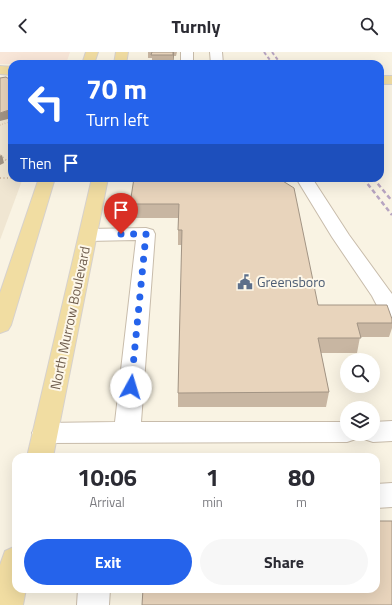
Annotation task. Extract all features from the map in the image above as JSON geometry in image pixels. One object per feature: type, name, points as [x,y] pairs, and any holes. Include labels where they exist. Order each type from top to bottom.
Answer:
[{"type":"main road","points":[[0,325],[46,182]]},
{"type":"main road","name":"North Murrow Boulevard","points":[[41,453],[99,182]]},
{"type":"main road","points":[[7,605],[12,581]]},
{"type":"lane","points":[[307,182],[382,295],[392,314]]},
{"type":"lane","points":[[88,235],[146,234],[127,433]]},
{"type":"lane","points":[[380,432],[392,431]]},
{"type":"lane","points":[[46,433],[340,432]]},
{"type":"lane","points":[[380,496],[392,496]]},
{"type":"lane","points":[[93,605],[94,593]]},
{"type":"path","points":[[0,155],[8,161]]},
{"type":"shaded area","points":[[0,52],[70,52],[67,60],[8,60],[8,64],[0,64]]},
{"type":"shaded area","points":[[0,80],[8,80],[8,182],[22,182],[0,240]]},
{"type":"building","points":[[152,52],[173,52],[173,55],[151,55]]},
{"type":"building","points":[[6,77],[8,78],[8,110],[0,113],[0,78]]},
{"type":"building","name":"Greensboro","points":[[133,182],[284,182],[294,188],[318,305],[387,305],[392,323],[357,323],[361,338],[318,338],[329,392],[178,393],[182,230],[178,230],[179,204],[130,204]]},
{"type":"building","points":[[380,521],[392,521],[392,605],[142,605],[143,593],[380,593]]},
{"type":"railway","points":[[264,52],[270,60]]},
{"type":"railway","points":[[272,52],[278,60]]},
{"type":"railway","points":[[366,182],[392,215]]},
{"type":"railway","points":[[376,182],[392,201]]},
{"type":"place","name":"Greensboro","points":[[245,282]]},
{"type":"route","points":[[121,234],[146,234],[131,387]]}]
